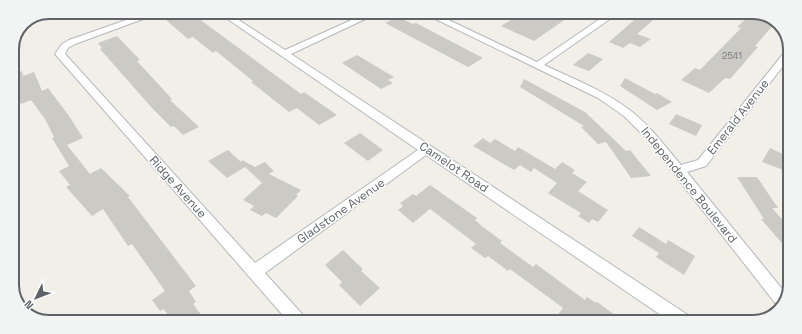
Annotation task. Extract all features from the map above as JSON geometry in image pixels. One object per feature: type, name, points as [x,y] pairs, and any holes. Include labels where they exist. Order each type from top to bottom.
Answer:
[{"type":"street","name":"Ridge Avenue","points":[[138,19],[72,42],[65,46],[60,54],[293,315]]},
{"type":"street","name":"Camelot Road","points":[[232,19],[676,315]]},
{"type":"street","points":[[284,54],[361,19]]},
{"type":"street","name":"Independence Boulevard","points":[[440,19],[602,96],[628,114],[650,135],[679,170],[780,298]]},
{"type":"street","points":[[538,66],[606,19]]},
{"type":"street","name":"Emerald Avenue","points":[[679,170],[702,163],[783,60]]},
{"type":"street","name":"Gladstone Avenue","points":[[254,272],[427,149]]},
{"type":"building","points":[[199,19],[301,94],[304,92],[337,115],[319,125],[297,108],[289,112],[251,82],[253,81],[216,51],[213,53],[193,37],[188,39],[166,20]]},
{"type":"building","points":[[394,19],[402,19],[413,24],[416,23],[483,58],[468,67],[385,23]]},
{"type":"building","points":[[513,19],[566,19],[534,41],[501,26]]},
{"type":"building","points":[[635,19],[654,19],[637,34],[651,39],[640,47],[630,43],[623,48],[609,42]]},
{"type":"building","points":[[746,19],[765,21],[772,26],[755,46],[758,47],[730,79],[725,78],[709,93],[681,80],[695,68],[700,70],[741,28],[737,27]]},
{"type":"building","points":[[117,36],[140,60],[137,61],[172,99],[170,100],[199,127],[183,135],[174,126],[171,127],[152,108],[100,49],[102,48],[98,43]]},
{"type":"building","points":[[588,53],[603,59],[589,71],[573,65]]},
{"type":"building","points":[[357,55],[394,77],[388,80],[393,83],[381,89],[342,63]]},
{"type":"building","points":[[22,71],[23,76],[34,72],[42,91],[48,88],[69,116],[83,138],[67,145],[90,174],[101,168],[130,196],[128,197],[196,286],[189,291],[196,302],[193,304],[201,315],[168,315],[164,309],[160,311],[152,300],[165,291],[132,244],[128,246],[103,209],[92,216],[66,187],[70,185],[59,171],[69,166],[52,138],[54,137],[45,119],[31,100],[21,104],[19,101],[19,72]]},
{"type":"building","points":[[625,78],[672,102],[657,110],[620,86]]},
{"type":"building","points":[[524,79],[585,112],[626,151],[630,150],[651,176],[631,178],[606,142],[598,144],[581,127],[584,126],[520,87]]},
{"type":"building","points":[[676,114],[702,125],[696,136],[669,124]]},
{"type":"building","points":[[360,133],[383,150],[368,161],[344,143]]},
{"type":"building","points":[[483,138],[490,143],[495,139],[515,151],[518,147],[555,169],[562,162],[575,170],[572,173],[587,182],[578,191],[608,210],[598,222],[592,219],[589,223],[578,216],[581,213],[548,193],[557,183],[534,168],[531,172],[520,165],[514,170],[473,146]]},
{"type":"building","points":[[770,148],[783,154],[783,170],[762,162]]},
{"type":"building","points":[[228,150],[241,162],[242,160],[255,167],[265,162],[274,171],[269,174],[301,190],[296,195],[298,196],[276,218],[266,213],[262,216],[250,210],[254,206],[243,200],[262,183],[245,167],[227,178],[208,161]]},
{"type":"building","points":[[737,177],[757,177],[778,208],[772,208],[783,220],[783,244],[761,219],[764,219]]},
{"type":"building","points":[[430,185],[477,218],[475,220],[502,241],[500,243],[533,267],[536,264],[585,300],[587,297],[615,315],[558,315],[563,308],[510,269],[508,271],[488,256],[485,258],[471,248],[476,244],[430,209],[413,223],[398,210],[403,206],[400,203],[413,194],[416,196]]},
{"type":"building","points":[[639,227],[666,244],[668,240],[695,256],[684,275],[656,257],[659,253],[632,236]]},
{"type":"building","points":[[343,250],[363,269],[361,271],[380,288],[360,306],[339,285],[342,282],[325,265]]}]
